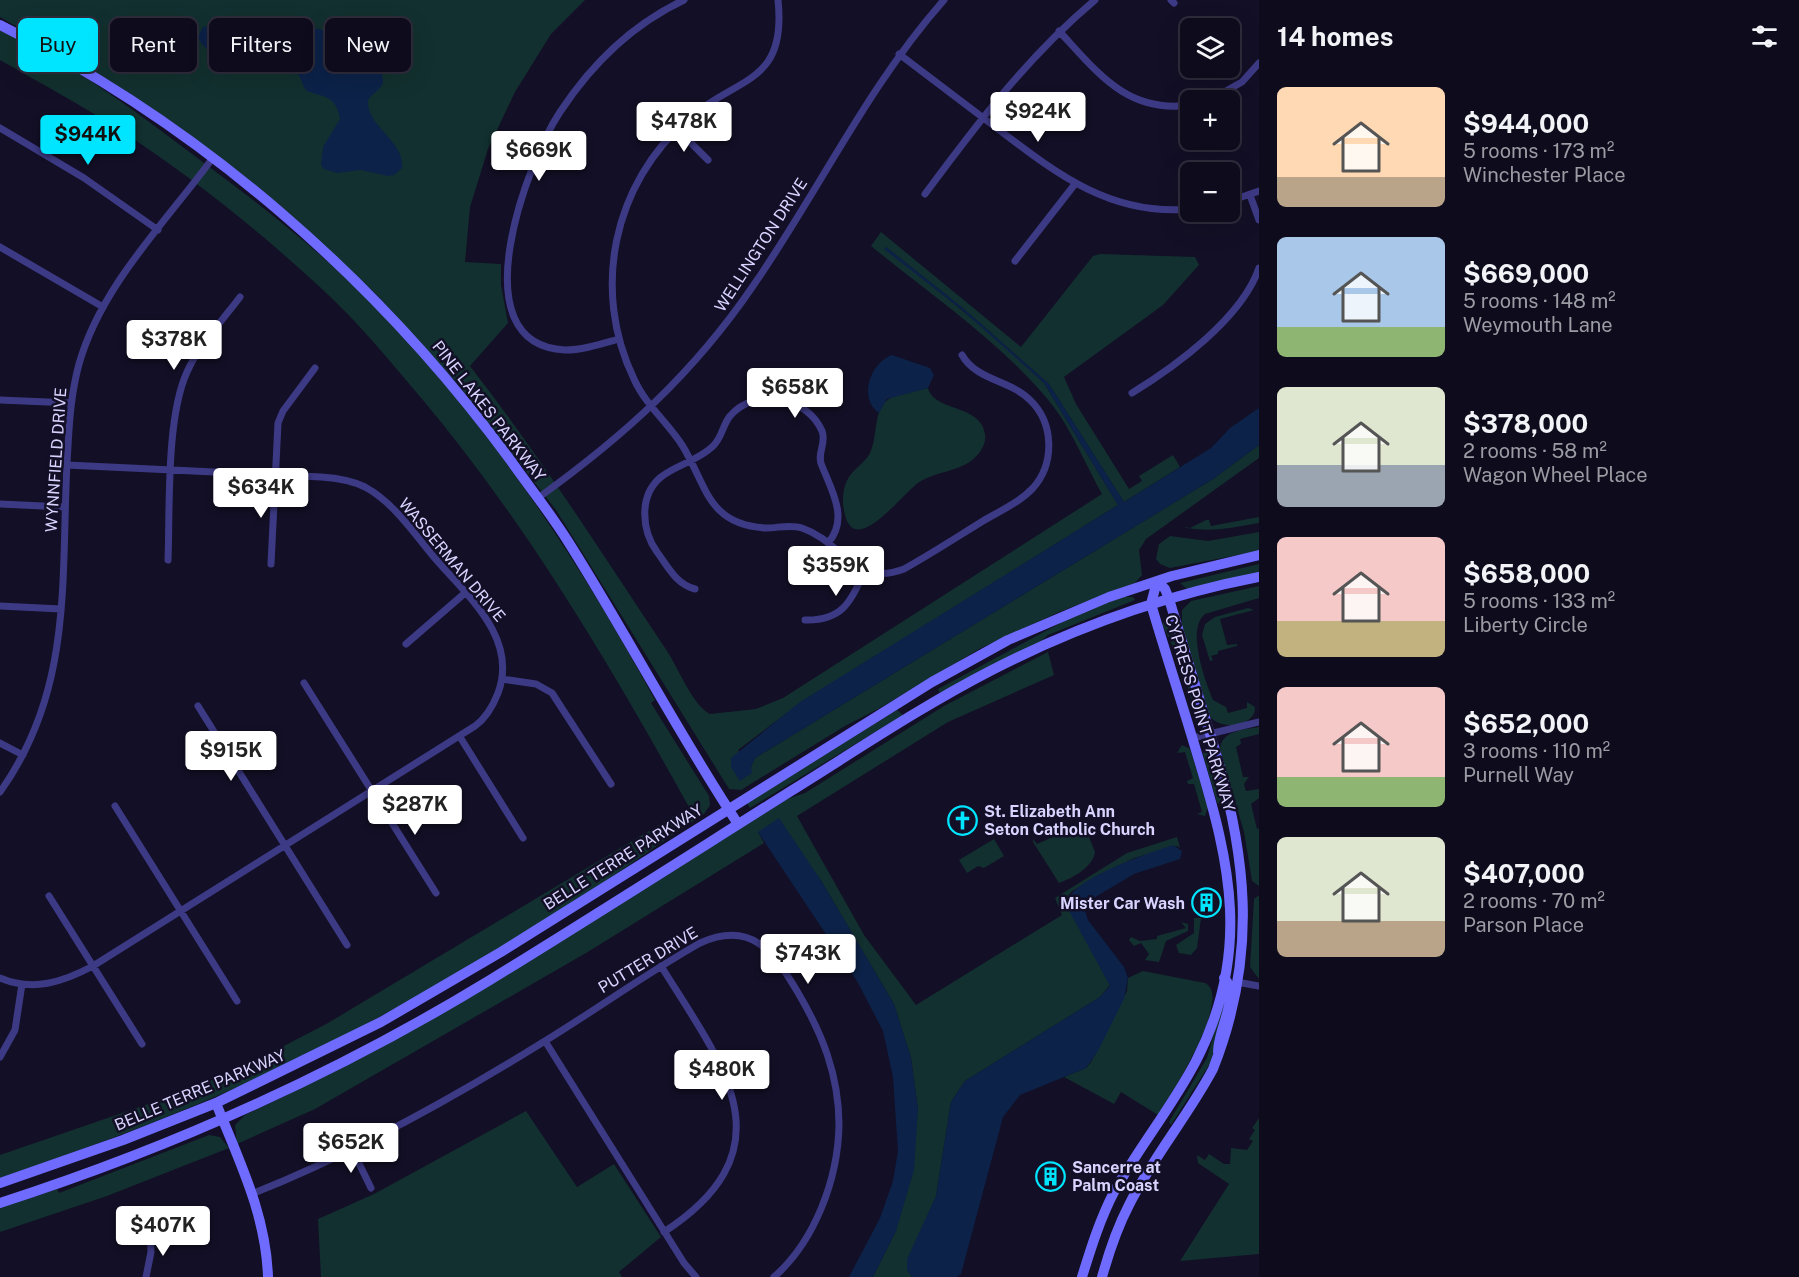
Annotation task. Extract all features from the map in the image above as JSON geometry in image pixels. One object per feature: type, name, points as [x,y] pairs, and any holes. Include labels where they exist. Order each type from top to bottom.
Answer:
[{"type":"street","points":[[619,339],[565,350],[545,345],[526,332],[513,313],[508,297],[513,231],[525,183],[536,154],[571,96],[594,68],[624,38],[684,0]]},
{"type":"street","points":[[778,0],[779,34],[771,56],[763,69],[739,88],[701,109],[677,129],[642,174],[625,208],[617,234],[611,285],[619,339],[635,383],[676,436],[709,500],[725,516],[760,528],[799,527],[828,543],[864,572],[889,574],[904,569],[1020,499],[1034,486],[1048,456],[1049,441],[1045,423],[1036,406],[1017,389],[971,367],[962,355]]},
{"type":"street","points":[[925,194],[982,117],[1019,72],[1095,0]]},
{"type":"street","name":"WELLINGTON DRIVE","points":[[538,498],[609,445],[652,406],[705,349],[754,285],[867,100],[899,54],[942,1]]},
{"type":"street","name":"PINE LAKES PARKWAY","points":[[0,25],[82,69],[136,103],[212,159],[307,236],[386,310],[463,397],[538,498],[568,543],[738,824]]},
{"type":"street","points":[[1059,32],[1102,77],[1125,95],[1157,105],[1180,105]]},
{"type":"street","points":[[899,54],[1075,184],[1104,197],[1135,206],[1180,209]]},
{"type":"street","points":[[1227,90],[1242,82],[1259,63]]},
{"type":"street","points":[[0,128],[84,178],[158,230]]},
{"type":"street","points":[[677,129],[708,160]]},
{"type":"street","name":"WYNNFIELD DRIVE","points":[[0,792],[23,755],[50,689],[58,651],[71,403],[81,357],[103,307],[212,159]]},
{"type":"street","points":[[1015,261],[1075,184]]},
{"type":"street","points":[[1240,198],[1259,191]]},
{"type":"street","points":[[1250,195],[1259,220]]},
{"type":"street","points":[[0,247],[103,307]]},
{"type":"street","points":[[1132,393],[1202,341],[1239,302],[1259,268]]},
{"type":"street","points":[[168,560],[176,410],[184,378],[196,356],[240,297]]},
{"type":"street","points":[[271,564],[279,420],[315,368]]},
{"type":"street","points":[[695,589],[679,582],[654,547],[644,516],[645,504],[657,481],[715,444],[729,417],[742,406],[767,398],[787,400],[815,421],[823,434],[820,461],[834,491],[838,516],[836,531],[828,543]]},
{"type":"street","points":[[0,400],[71,403]]},
{"type":"street","name":"WASSERMAN DRIVE","points":[[0,978],[22,984],[59,981],[93,966],[460,737],[487,714],[496,699],[502,679],[503,654],[496,633],[465,593],[390,506],[371,490],[342,479],[67,465]]},
{"type":"street","points":[[0,504],[65,507]]},
{"type":"street","name":"BELLE TERRE PARKWAY","points":[[0,1183],[123,1140],[216,1103],[407,1008],[984,652],[1090,603],[1157,581],[1259,555]]},
{"type":"street","points":[[804,620],[825,619],[839,612],[855,593],[864,572]]},
{"type":"street","name":"BELLE TERRE PARKWAY","points":[[0,1203],[133,1157],[223,1120],[330,1069],[424,1018],[918,712],[992,670],[1090,626],[1151,604],[1259,577]]},
{"type":"street","name":"CYPRESS POINT PARKWAY","points":[[1102,1277],[1129,1204],[1201,1090],[1218,1056],[1242,983],[1249,920],[1247,873],[1236,818],[1169,599],[1165,589],[1157,581]]},
{"type":"street","name":"CYPRESS POINT PARKWAY","points":[[1082,1277],[1100,1222],[1115,1191],[1197,1060],[1213,1019],[1224,978],[1230,933],[1228,872],[1220,830],[1151,604],[1157,581]]},
{"type":"street","points":[[406,644],[465,593]]},
{"type":"street","points":[[0,606],[61,609]]},
{"type":"street","points":[[502,679],[536,684],[552,693],[610,784]]},
{"type":"street","points":[[304,683],[436,893]]},
{"type":"street","points":[[198,706],[347,945]]},
{"type":"street","points":[[1193,738],[1259,722]]},
{"type":"street","points":[[460,737],[523,838]]},
{"type":"street","points":[[0,744],[23,755]]},
{"type":"street","points":[[115,806],[237,1001]]},
{"type":"street","points":[[1228,872],[1236,894],[1234,976],[1242,983],[1259,986]]},
{"type":"street","points":[[49,896],[142,1044]]},
{"type":"street","name":"PUTTER DRIVE","points":[[254,1193],[352,1149],[545,1041],[661,966],[715,937],[737,935],[767,948],[782,966],[817,1024],[827,1049],[838,1109],[838,1139],[833,1172],[825,1198],[810,1229],[789,1262],[774,1277]]},
{"type":"street","points":[[661,966],[724,1068],[733,1093],[736,1122],[731,1154],[717,1185],[695,1211],[664,1232]]},
{"type":"street","points":[[1218,1056],[1218,1038],[1232,993],[1229,983],[1224,978]]},
{"type":"street","points":[[0,1057],[15,1030],[22,984]]},
{"type":"street","points":[[545,1041],[664,1232],[696,1277]]},
{"type":"street","points":[[216,1103],[254,1193],[265,1240],[268,1277]]},
{"type":"street","points":[[352,1149],[371,1188]]},
{"type":"street","points":[[146,1277],[151,1252],[150,1234]]},
{"type":"green space","points":[[0,0],[585,0],[551,34],[515,92],[488,149],[470,207],[465,262],[501,264],[501,285],[508,323],[470,366],[522,435],[571,507],[667,651],[697,703],[710,714],[756,709],[783,698],[1102,494],[1073,438],[1053,406],[1013,362],[990,341],[871,246],[881,232],[1021,347],[1093,256],[1100,254],[1195,257],[1199,265],[1163,305],[1064,377],[1076,404],[1129,489],[1142,481],[1139,476],[1173,455],[1180,467],[1124,502],[1049,384],[964,309],[886,247],[995,338],[1044,383],[1118,505],[800,703],[738,750],[751,767],[755,758],[1213,479],[1259,445],[1259,458],[1146,539],[1139,550],[1142,575],[1135,583],[1059,612],[981,648],[845,726],[741,790],[729,789],[556,510],[456,382],[378,296],[262,190],[171,121],[94,72],[98,72],[98,18],[18,18],[18,28],[0,17]]},
{"type":"green space","points":[[0,30],[18,39],[18,70],[0,60]]},
{"type":"green space","points":[[21,72],[76,72],[154,125],[298,236],[365,297],[425,361],[499,453],[566,549],[627,649],[655,700],[651,703],[709,796],[710,805],[704,814],[522,934],[409,1001],[332,1042],[251,1081],[169,1116],[0,1178],[0,1155],[189,1090],[257,1060],[328,1023],[689,807],[629,701],[532,546],[460,447],[373,342],[335,301],[249,225],[147,148],[76,103]]},
{"type":"green space","points":[[928,388],[932,396],[939,401],[967,413],[982,424],[985,442],[982,449],[974,459],[966,464],[921,481],[873,524],[862,529],[854,528],[845,515],[844,490],[848,478],[870,453],[880,409],[893,397]]},
{"type":"green space","points":[[1259,517],[1259,523],[1229,528],[1201,530],[1182,527],[1190,528],[1206,520],[1209,520],[1211,526]]},
{"type":"green space","points":[[1259,532],[1259,551],[1170,568],[1160,564],[1156,559],[1159,544],[1170,536],[1208,541]]},
{"type":"green space","points":[[1259,564],[1259,572],[1187,589],[1180,583]]},
{"type":"green space","points":[[1259,586],[1259,598],[1205,614],[1197,631],[1199,655],[1213,700],[1226,707],[1228,713],[1247,708],[1247,702],[1255,707],[1254,714],[1244,723],[1221,724],[1210,716],[1182,626],[1182,610],[1191,601]]},
{"type":"green space","points":[[1121,597],[1133,597],[1135,600],[1048,635],[1039,643],[940,693],[938,689],[1068,619]]},
{"type":"green space","points":[[1248,608],[1254,610],[1220,619],[1227,645],[1237,644],[1237,646],[1218,651],[1218,654],[1211,656],[1213,660],[1210,661],[1202,635],[1205,624],[1215,617]]},
{"type":"green space","points":[[1166,620],[1171,622],[1201,719],[1199,722],[1176,653],[1162,624]]},
{"type":"green space","points":[[1048,652],[1054,675],[948,722],[797,816],[864,935],[916,1005],[1062,915],[1055,898],[1127,853],[1177,837],[1180,848],[1177,846],[1134,858],[1072,891],[1067,898],[1110,985],[1100,997],[965,1081],[951,1102],[936,1196],[907,1270],[912,1277],[873,1277],[896,1231],[918,1109],[911,1058],[894,1004],[820,879],[758,832],[764,843],[586,953],[315,1109],[237,1144],[235,1125],[245,1115],[287,1095],[787,799],[805,793],[944,706]]},
{"type":"green space","points":[[897,710],[903,715],[750,808],[747,803]]},
{"type":"green space","points":[[1259,727],[1259,734],[1240,739],[1241,744],[1236,747],[1243,777],[1249,777],[1244,784],[1246,791],[1259,789],[1259,798],[1251,804],[1257,829],[1259,828],[1259,886],[1252,881],[1244,832],[1220,750],[1224,738],[1234,732]]},
{"type":"green space","points":[[1182,745],[1190,749],[1208,807],[1205,816],[1197,814],[1202,812],[1194,784],[1188,784],[1187,781],[1193,778],[1185,752],[1177,753]]},
{"type":"green space","points":[[1205,748],[1210,750],[1224,809],[1217,802],[1203,754]]},
{"type":"green space","points":[[1083,823],[1095,852],[1093,857],[1082,871],[1059,883],[1033,839],[1037,844]]},
{"type":"green space","points":[[994,839],[1004,856],[984,868],[978,866],[967,873],[959,860]]},
{"type":"green space","points":[[1259,895],[1259,979],[1250,967],[1254,899]]},
{"type":"green space","points":[[1194,918],[1201,918],[1197,948],[1191,955],[1179,953],[1176,945],[1194,933]]},
{"type":"green space","points":[[1181,922],[1188,924],[1188,931],[1166,941],[1159,962],[1145,960],[1149,954],[1141,943],[1134,946],[1129,940],[1131,937],[1140,941],[1157,939],[1157,936],[1186,928]]},
{"type":"green space","points":[[1143,971],[1205,983],[1212,992],[1212,1007],[1197,1047],[1158,1115],[1121,1092],[1114,1104],[1064,1077],[1086,1068],[1091,1062],[1127,991],[1128,978]]},
{"type":"green space","points":[[1226,991],[1229,992],[1211,1062],[1171,1125],[1169,1122],[1207,1058]]},
{"type":"green space","points":[[526,1111],[577,1187],[614,1164],[661,1237],[619,1272],[622,1277],[321,1277],[318,1219],[374,1194]]},
{"type":"green space","points":[[1259,1118],[1259,1254],[1180,1261],[1229,1184],[1198,1163],[1197,1155],[1205,1160],[1209,1154],[1224,1164],[1230,1164],[1231,1148],[1247,1150],[1253,1141],[1249,1139],[1255,1130],[1252,1128]]},
{"type":"green space","points":[[209,1135],[220,1137],[229,1148],[107,1196],[0,1232],[0,1208],[57,1189],[59,1193]]},
{"type":"water","points":[[209,26],[209,50],[198,37],[203,27]]},
{"type":"water","points":[[313,28],[325,31],[325,72],[381,72],[383,83],[368,101],[369,110],[373,119],[398,150],[402,168],[394,175],[388,176],[361,170],[337,173],[324,169],[321,165],[323,147],[340,119],[338,111],[333,101],[307,91],[297,73],[313,72]]},
{"type":"water","points":[[886,247],[964,309],[1049,384],[1124,502],[1211,448],[1230,428],[1259,408],[1259,445],[1213,479],[755,758],[751,767],[752,773],[740,781],[731,767],[731,758],[800,702],[1118,505],[1044,383],[962,310],[884,249]]},
{"type":"water","points":[[892,355],[930,368],[934,375],[928,388],[887,399],[879,413],[869,399],[869,381],[878,365]]},
{"type":"water","points":[[779,818],[820,879],[894,1004],[911,1058],[918,1109],[914,1170],[896,1231],[873,1277],[849,1277],[880,1218],[893,1181],[898,1151],[893,1077],[883,1031],[857,981],[758,832]]},
{"type":"water","points":[[1173,845],[1182,851],[1180,859],[1134,874],[1087,902],[1085,911],[1088,920],[1124,967],[1128,978],[1124,999],[1098,1051],[1086,1068],[1020,1095],[1003,1117],[961,1274],[957,1277],[912,1277],[907,1270],[907,1259],[936,1196],[951,1102],[965,1081],[1100,997],[1110,986],[1067,907],[1069,897],[1078,887],[1110,869]]},
{"type":"place","name":"St. Elizabeth Ann Seton Catholic Church","points":[[963,820]]},
{"type":"place","name":"Mister Car Wash","points":[[1206,903]]},
{"type":"place","name":"Sancerre at Palm Coast","points":[[1051,1176]]}]
